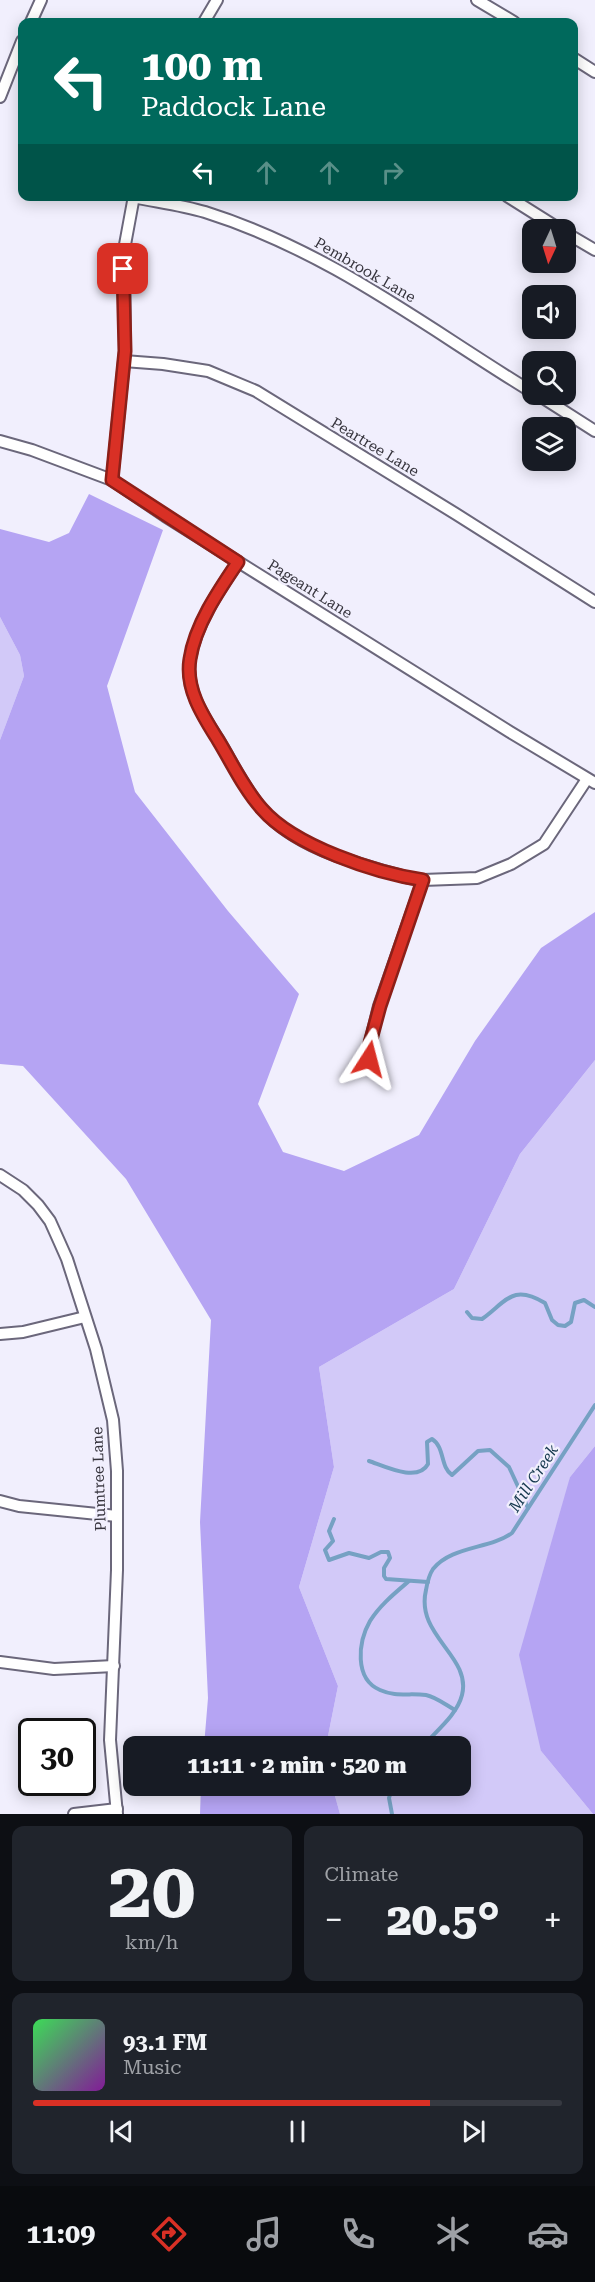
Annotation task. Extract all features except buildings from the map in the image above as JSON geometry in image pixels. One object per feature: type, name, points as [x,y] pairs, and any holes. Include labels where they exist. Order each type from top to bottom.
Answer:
[{"type":"street","points":[[33,18],[41,0]]},
{"type":"street","points":[[206,18],[217,0]]},
{"type":"street","points":[[477,0],[507,18]]},
{"type":"street","points":[[0,97],[18,52]]},
{"type":"street","points":[[578,61],[595,72]]},
{"type":"street","points":[[112,480],[124,361],[124,250],[133,201]]},
{"type":"street","name":"Pembrook Lane","points":[[155,201],[186,207],[222,218],[328,264],[393,302],[522,386]]},
{"type":"street","points":[[515,201],[544,219]]},
{"type":"street","points":[[576,239],[595,250]]},
{"type":"street","name":"Peartree Lane","points":[[124,361],[208,371],[256,391],[456,513],[595,602]]},
{"type":"street","points":[[554,405],[595,431]]},
{"type":"street","name":"Pageant Lane","points":[[0,441],[32,450],[112,480],[238,562],[591,781]]},
{"type":"street","points":[[238,562],[201,625],[190,660],[190,689],[252,796],[263,811],[292,834],[325,851],[394,874],[423,880],[477,878],[511,864],[544,844],[591,781]]},
{"type":"street","points":[[369,1059],[370,1043],[380,1006],[423,880]]},
{"type":"street","name":"Plumtree Lane","points":[[0,1175],[23,1190],[38,1205],[50,1221],[68,1259],[96,1349],[113,1420],[117,1471],[117,1578],[110,1740],[117,1812]]},
{"type":"street","points":[[0,1334],[23,1332],[85,1317]]},
{"type":"street","points":[[0,1501],[19,1506],[117,1516]]},
{"type":"street","points":[[0,1662],[54,1669],[114,1666]]},
{"type":"street","points":[[74,1814],[117,1812]]},
{"type":"shaded area","points":[[89,494],[163,530],[107,686],[135,792],[228,911],[299,994],[258,1104],[283,1152],[344,1171],[419,1135],[475,1041],[541,948],[595,912],[595,1060],[520,1154],[454,1289],[319,1367],[334,1467],[299,1587],[338,1686],[328,1736],[205,1736],[208,1698],[200,1522],[211,1320],[126,1179],[23,1066],[0,1064],[0,740],[24,676],[20,655],[0,617],[0,529],[49,542],[69,533]]},
{"type":"shaded area","points":[[0,617],[20,655],[24,676],[0,740]]},
{"type":"shaded area","points":[[595,1060],[595,1446],[570,1477],[541,1751],[593,1814],[340,1814],[335,1796],[471,1796],[471,1736],[328,1736],[338,1686],[299,1587],[334,1467],[319,1367],[454,1289],[520,1154]]},
{"type":"shaded area","points":[[595,1446],[595,1814],[593,1814],[541,1751],[519,1655],[570,1477]]},
{"type":"shaded area","points":[[201,1796],[335,1796],[340,1814],[200,1814]]},
{"type":"waterway","points":[[467,1312],[472,1318],[482,1319],[510,1297],[525,1295],[545,1303],[552,1320],[558,1325],[565,1326],[571,1322],[575,1303],[584,1300],[595,1307]]},
{"type":"waterway","name":"Mill Creek","points":[[433,1736],[456,1709],[462,1695],[463,1681],[459,1669],[428,1620],[425,1606],[426,1588],[432,1571],[450,1556],[493,1542],[512,1533],[595,1405]]},
{"type":"waterway","points":[[369,1461],[400,1472],[423,1470],[428,1464],[427,1442],[432,1439],[439,1447],[446,1467],[452,1475],[478,1451],[490,1450],[509,1467],[528,1508]]},
{"type":"waterway","points":[[334,1519],[329,1531],[333,1541],[325,1550],[329,1560],[349,1553],[369,1558],[381,1552],[388,1552],[390,1558],[384,1568],[386,1579],[428,1582]]},
{"type":"waterway","points":[[409,1581],[383,1604],[370,1621],[361,1649],[362,1669],[366,1678],[380,1690],[397,1694],[426,1695],[455,1710]]},
{"type":"waterway","name":"Mill Creek","points":[[390,1796],[392,1814]]},
{"type":"route","points":[[123,269],[125,351],[112,480],[238,562],[201,625],[190,660],[190,689],[252,796],[263,811],[277,823],[292,834],[325,851],[394,874],[423,880],[380,1006],[368,1052],[369,1059]]}]
